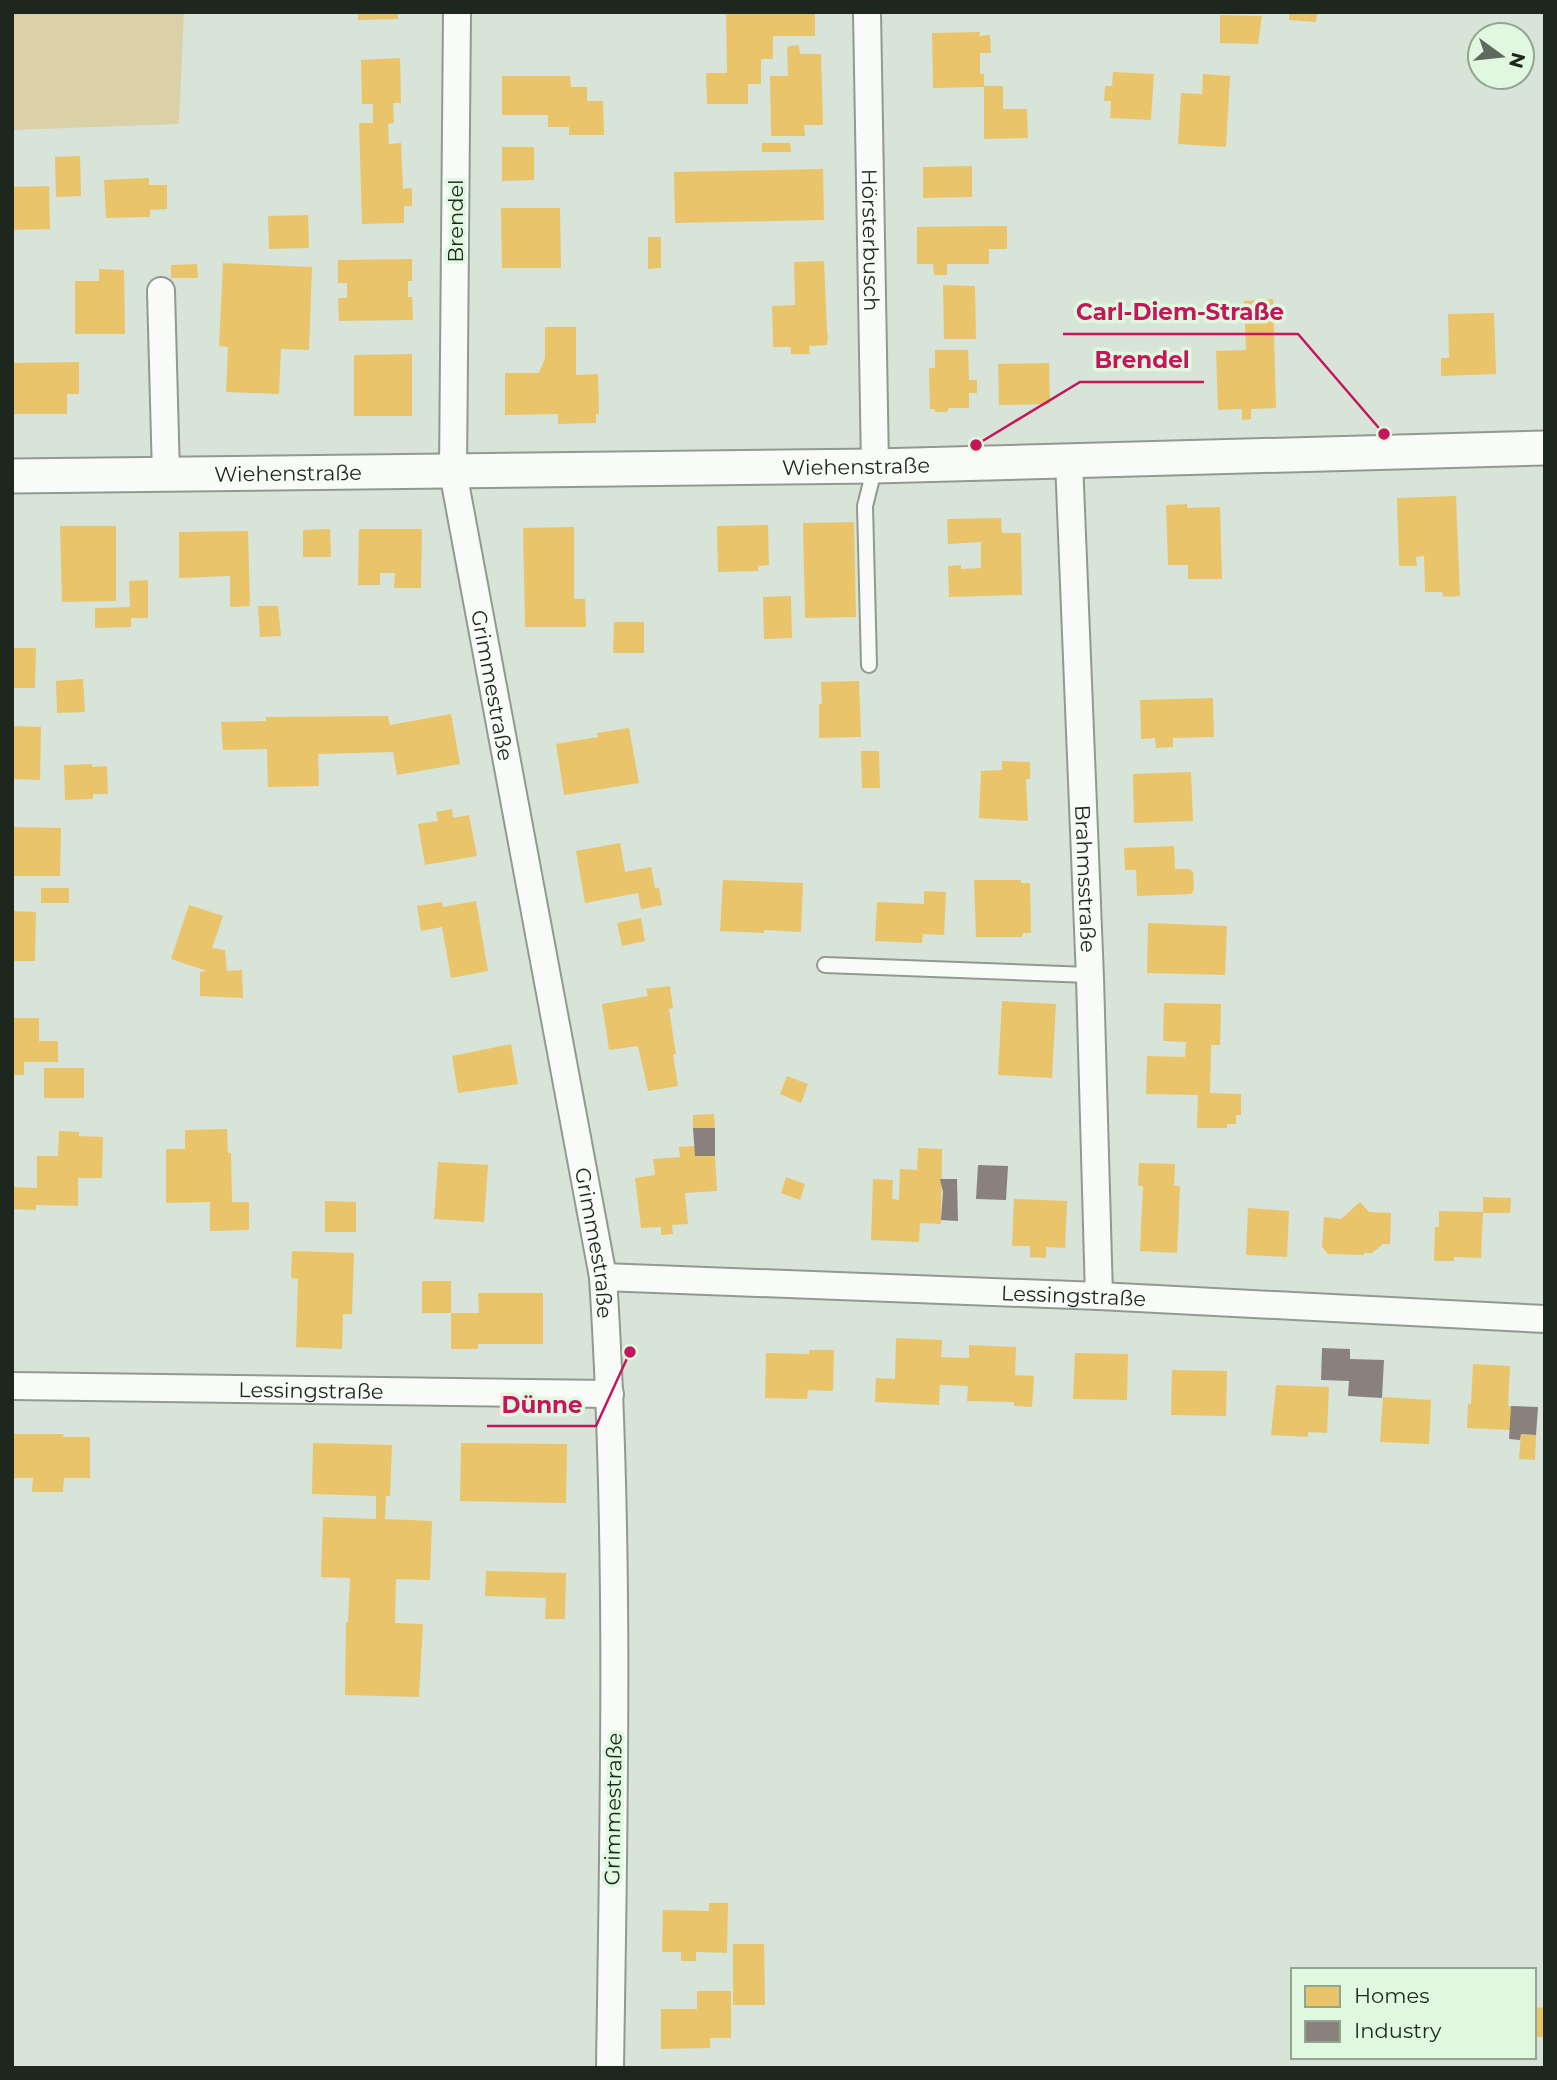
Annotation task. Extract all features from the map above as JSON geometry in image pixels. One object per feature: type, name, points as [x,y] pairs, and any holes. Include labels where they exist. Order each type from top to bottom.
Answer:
[{"type":"street","name":"Brendel","points":[[453,472],[457,12]]},
{"type":"street","name":"Hörsterbusch","points":[[867,12],[875,466]]},
{"type":"street","points":[[161,291],[166,475]]},
{"type":"street","name":"Wiehenstraße","points":[[12,476],[875,466],[1545,447]]},
{"type":"street","name":"Brahmsstraße","points":[[1069,460],[1099,1296]]},
{"type":"street","name":"Grimmestraße","points":[[453,472],[603,1277],[610,1394],[614,1732],[610,2068]]},
{"type":"street","name":"Lessingstraße","points":[[603,1277],[1099,1296],[1545,1319]]},
{"type":"street","name":"Lessingstraße","points":[[12,1386],[610,1394]]},
{"type":"lane","points":[[869,665],[865,506],[875,466]]},
{"type":"lane","points":[[825,965],[1089,975]]},
{"type":"shaded area","points":[[12,12],[184,12],[179,124],[12,130]]},
{"type":"building: Homes","points":[[358,12],[398,12],[398,19],[358,20]]},
{"type":"building: Homes","points":[[726,12],[815,12],[815,36],[773,36],[773,59],[761,59],[761,84],[748,84],[748,104],[707,104],[706,73],[727,73]]},
{"type":"building: Homes","points":[[1289,12],[1317,12],[1316,22],[1289,20]]},
{"type":"building: Homes","points":[[1220,15],[1262,16],[1258,44],[1220,43]]},
{"type":"building: Homes","points":[[980,32],[979,36],[990,35],[991,53],[980,53],[980,74],[984,74],[984,86],[1003,86],[1003,109],[1027,109],[1028,138],[984,139],[984,87],[933,88],[932,33]]},
{"type":"building: Homes","points":[[799,45],[800,54],[821,54],[823,125],[804,125],[805,136],[771,136],[770,76],[788,76],[787,48]]},
{"type":"building: Homes","points":[[400,58],[401,103],[393,103],[394,123],[388,124],[389,144],[401,143],[403,189],[412,188],[412,206],[404,206],[404,223],[362,224],[359,123],[373,123],[373,104],[362,104],[361,60]]},
{"type":"building: Homes","points":[[1113,72],[1154,74],[1151,120],[1110,118],[1111,101],[1104,101],[1105,86],[1112,86]]},
{"type":"building: Homes","points":[[1203,74],[1230,76],[1226,147],[1178,144],[1181,93],[1202,94]]},
{"type":"building: Homes","points":[[502,76],[570,76],[571,87],[587,87],[587,101],[603,101],[604,135],[569,135],[569,127],[548,127],[548,115],[502,115]]},
{"type":"building: Homes","points":[[762,143],[790,143],[791,152],[762,152]]},
{"type":"building: Homes","points":[[502,147],[534,147],[534,180],[502,181]]},
{"type":"building: Homes","points":[[80,156],[81,196],[56,197],[55,157]]},
{"type":"building: Homes","points":[[972,166],[972,197],[923,198],[923,167]]},
{"type":"building: Homes","points":[[823,169],[824,220],[675,223],[674,172]]},
{"type":"building: Homes","points":[[149,178],[149,185],[167,185],[167,209],[150,210],[150,217],[106,218],[104,180]]},
{"type":"building: Homes","points":[[49,186],[50,229],[12,230],[12,187]]},
{"type":"building: Homes","points":[[501,208],[560,208],[561,268],[502,268]]},
{"type":"building: Homes","points":[[308,215],[309,248],[269,249],[268,216]]},
{"type":"building: Homes","points":[[1007,226],[1007,249],[989,249],[989,264],[947,264],[947,275],[934,275],[933,264],[917,264],[917,227]]},
{"type":"building: Homes","points":[[648,237],[661,237],[661,268],[648,269]]},
{"type":"building: Homes","points":[[412,259],[412,281],[408,281],[408,297],[412,297],[413,320],[339,321],[338,298],[347,298],[347,283],[338,283],[338,260]]},
{"type":"building: Homes","points":[[824,261],[827,345],[809,346],[810,354],[791,354],[791,347],[773,347],[772,306],[795,305],[794,262]]},
{"type":"building: Homes","points":[[223,263],[312,267],[309,350],[281,349],[279,394],[226,392],[228,347],[219,346]]},
{"type":"building: Homes","points":[[197,264],[198,278],[171,278],[171,265]]},
{"type":"building: Homes","points":[[99,269],[124,270],[125,334],[75,334],[75,281],[99,281]]},
{"type":"building: Homes","points":[[943,285],[975,286],[976,339],[944,339]]},
{"type":"building: Homes","points":[[1273,299],[1276,408],[1251,409],[1251,419],[1242,420],[1242,409],[1218,410],[1216,351],[1246,350],[1244,301]]},
{"type":"building: Homes","points":[[1494,313],[1496,374],[1441,376],[1441,358],[1449,358],[1448,314]]},
{"type":"building: Homes","points":[[545,327],[576,327],[576,375],[598,374],[599,414],[596,414],[596,423],[558,424],[558,414],[505,415],[505,373],[539,373],[545,358]]},
{"type":"building: Homes","points":[[935,350],[968,350],[969,380],[977,380],[977,393],[969,393],[969,408],[949,408],[947,412],[930,409],[929,368],[935,368]]},
{"type":"building: Homes","points":[[412,354],[412,416],[354,416],[354,355]]},
{"type":"building: Homes","points":[[79,362],[79,394],[67,394],[67,414],[14,414],[14,363]]},
{"type":"building: Homes","points":[[1049,363],[1050,404],[999,405],[998,364]]},
{"type":"building: Homes","points":[[1456,496],[1460,596],[1443,597],[1442,592],[1425,592],[1424,556],[1416,557],[1417,566],[1399,566],[1397,498]]},
{"type":"building: Homes","points":[[1187,504],[1187,508],[1220,507],[1222,579],[1188,579],[1188,565],[1168,565],[1166,505]]},
{"type":"building: Homes","points":[[1001,518],[1002,533],[1021,533],[1022,595],[949,597],[948,566],[961,565],[961,569],[981,568],[981,542],[948,544],[947,519]]},
{"type":"building: Homes","points":[[854,522],[856,617],[805,618],[803,523]]},
{"type":"building: Homes","points":[[768,525],[769,565],[758,566],[758,571],[718,572],[717,526]]},
{"type":"building: Homes","points":[[60,526],[116,526],[116,601],[62,602]]},
{"type":"building: Homes","points":[[574,527],[574,599],[585,599],[586,627],[525,627],[523,528]]},
{"type":"building: Homes","points":[[330,529],[331,557],[303,557],[303,530]]},
{"type":"building: Homes","points":[[359,529],[422,529],[421,588],[394,588],[395,573],[380,573],[380,585],[358,585]]},
{"type":"building: Homes","points":[[248,531],[250,606],[230,607],[230,576],[179,578],[179,532]]},
{"type":"building: Homes","points":[[148,580],[148,618],[131,618],[131,627],[95,628],[95,608],[130,607],[129,581]]},
{"type":"building: Homes","points":[[791,596],[792,638],[764,639],[763,597]]},
{"type":"building: Homes","points":[[258,606],[278,606],[281,636],[260,637]]},
{"type":"building: Homes","points":[[614,622],[644,622],[644,653],[613,653]]},
{"type":"building: Homes","points":[[12,648],[36,648],[35,688],[12,688]]},
{"type":"building: Homes","points":[[83,679],[85,712],[57,713],[56,681]]},
{"type":"building: Homes","points":[[859,681],[861,737],[819,738],[821,682]]},
{"type":"building: Homes","points":[[1213,698],[1214,737],[1173,738],[1173,747],[1156,748],[1155,738],[1141,739],[1140,700]]},
{"type":"building: Homes","points":[[451,714],[460,764],[397,775],[393,752],[318,754],[319,786],[268,787],[267,749],[223,750],[221,722],[266,721],[266,717],[388,716],[390,725]]},
{"type":"building: Homes","points":[[12,726],[41,727],[40,780],[12,779]]},
{"type":"building: Homes","points":[[629,728],[639,783],[564,795],[556,744],[598,737],[597,733]]},
{"type":"building: Homes","points":[[861,751],[879,751],[880,788],[862,788]]},
{"type":"building: Homes","points":[[1002,761],[1030,762],[1030,779],[1026,779],[1028,821],[979,818],[981,771],[1002,770]]},
{"type":"building: Homes","points":[[92,764],[92,767],[107,766],[108,794],[93,794],[93,799],[65,800],[64,765]]},
{"type":"building: Homes","points":[[1191,772],[1193,821],[1134,823],[1133,774]]},
{"type":"building: Homes","points":[[452,809],[453,818],[469,815],[477,856],[425,865],[418,824],[438,821],[436,812]]},
{"type":"building: Homes","points":[[12,827],[61,828],[60,876],[12,876]]},
{"type":"building: Homes","points":[[620,843],[625,872],[651,867],[662,905],[641,909],[638,893],[585,903],[576,851]]},
{"type":"building: Homes","points":[[1174,846],[1175,869],[1190,869],[1193,872],[1194,889],[1191,894],[1137,896],[1136,870],[1125,870],[1124,848]]},
{"type":"building: Homes","points":[[723,880],[803,883],[801,932],[720,931]]},
{"type":"building: Homes","points":[[974,880],[1021,880],[1021,883],[1030,883],[1031,933],[1023,933],[1022,937],[976,937]]},
{"type":"building: Homes","points":[[41,888],[69,888],[69,903],[41,903]]},
{"type":"building: Homes","points":[[924,891],[946,892],[944,935],[923,934],[922,943],[875,941],[877,902],[924,904]]},
{"type":"building: Homes","points":[[476,901],[488,971],[451,978],[442,927],[421,931],[417,906],[442,902],[443,907]]},
{"type":"building: Homes","points":[[189,905],[223,916],[212,948],[225,950],[227,971],[242,970],[243,998],[200,996],[200,972],[207,971],[171,959]]},
{"type":"building: Homes","points":[[12,911],[36,912],[35,961],[12,961]]},
{"type":"building: Homes","points":[[641,918],[645,941],[622,946],[617,923]]},
{"type":"building: Homes","points":[[1148,923],[1227,926],[1225,975],[1147,973]]},
{"type":"building: Homes","points":[[670,986],[673,1008],[669,1009],[678,1086],[648,1091],[638,1046],[609,1050],[602,1004],[648,996],[646,989]]},
{"type":"building: Homes","points":[[1002,1001],[1056,1004],[1052,1078],[998,1075]]},
{"type":"building: Homes","points":[[1164,1003],[1221,1004],[1220,1045],[1211,1045],[1210,1093],[1241,1094],[1241,1115],[1236,1115],[1236,1124],[1227,1124],[1227,1128],[1197,1128],[1198,1095],[1146,1094],[1147,1056],[1185,1057],[1186,1042],[1163,1041]]},
{"type":"building: Homes","points":[[12,1018],[39,1018],[39,1041],[58,1041],[58,1062],[24,1062],[24,1075],[12,1075]]},
{"type":"building: Homes","points":[[511,1044],[518,1084],[458,1093],[452,1056]]},
{"type":"building: Homes","points":[[44,1068],[84,1068],[84,1098],[44,1098]]},
{"type":"building: Homes","points":[[787,1076],[808,1084],[801,1103],[780,1094]]},
{"type":"building: Homes","points":[[714,1114],[715,1128],[693,1128],[693,1115]]},
{"type":"building: Homes","points":[[227,1129],[228,1153],[231,1153],[232,1202],[249,1202],[249,1230],[210,1231],[210,1202],[166,1203],[166,1149],[185,1149],[185,1130]]},
{"type":"building: Homes","points":[[59,1131],[79,1132],[79,1136],[103,1137],[102,1178],[78,1178],[78,1206],[36,1205],[36,1210],[12,1209],[12,1187],[37,1188],[37,1156],[58,1156]]},
{"type":"building: Homes","points":[[695,1146],[695,1156],[715,1156],[717,1191],[685,1193],[688,1224],[672,1225],[673,1234],[661,1235],[661,1227],[641,1228],[635,1178],[655,1175],[653,1159],[680,1157],[679,1147]]},
{"type":"building: Homes","points":[[918,1148],[942,1149],[941,1224],[920,1223],[919,1242],[871,1240],[873,1179],[893,1180],[892,1199],[899,1200],[900,1169],[917,1170]]},
{"type":"building: Homes","points":[[438,1162],[488,1165],[484,1222],[434,1219]]},
{"type":"building: Homes","points":[[1139,1163],[1175,1164],[1174,1186],[1180,1186],[1177,1253],[1140,1251],[1143,1186],[1138,1186]]},
{"type":"building: Homes","points":[[786,1177],[805,1184],[800,1200],[781,1193]]},
{"type":"building: Homes","points":[[1483,1197],[1511,1198],[1510,1213],[1483,1213]]},
{"type":"building: Homes","points":[[1014,1199],[1067,1201],[1065,1248],[1046,1247],[1046,1258],[1030,1257],[1030,1246],[1012,1246]]},
{"type":"building: Homes","points":[[325,1201],[356,1202],[356,1232],[325,1232]]},
{"type":"building: Homes","points":[[1360,1202],[1369,1212],[1391,1213],[1390,1244],[1383,1244],[1372,1253],[1364,1255],[1328,1254],[1322,1247],[1324,1217],[1341,1219]]},
{"type":"building: Homes","points":[[1248,1208],[1289,1211],[1287,1257],[1246,1255]]},
{"type":"building: Homes","points":[[1439,1211],[1483,1212],[1481,1258],[1454,1257],[1454,1261],[1434,1261],[1435,1227],[1439,1227]]},
{"type":"building: Homes","points":[[292,1251],[354,1253],[352,1314],[343,1314],[342,1349],[296,1347],[298,1279],[291,1278]]},
{"type":"building: Homes","points":[[422,1281],[451,1281],[451,1313],[422,1313]]},
{"type":"building: Homes","points":[[478,1293],[543,1293],[543,1344],[478,1344],[478,1349],[451,1349],[451,1313],[479,1313]]},
{"type":"building: Homes","points":[[896,1338],[942,1340],[941,1357],[969,1358],[969,1345],[1016,1347],[1015,1375],[1034,1376],[1032,1407],[1014,1406],[1014,1402],[967,1401],[968,1386],[940,1385],[939,1405],[875,1402],[876,1378],[895,1379]]},
{"type":"building: Homes","points":[[809,1350],[834,1350],[833,1391],[808,1390],[807,1399],[765,1398],[766,1353],[809,1354]]},
{"type":"building: Homes","points":[[1075,1353],[1128,1354],[1127,1400],[1073,1399]]},
{"type":"building: Homes","points":[[1473,1364],[1510,1366],[1508,1406],[1511,1406],[1511,1430],[1467,1428]]},
{"type":"building: Homes","points":[[1172,1370],[1227,1371],[1226,1416],[1171,1415]]},
{"type":"building: Homes","points":[[1276,1385],[1329,1387],[1327,1433],[1308,1432],[1308,1437],[1271,1435]]},
{"type":"building: Homes","points":[[1383,1397],[1431,1400],[1429,1444],[1380,1442]]},
{"type":"building: Homes","points":[[12,1434],[90,1437],[90,1478],[64,1478],[63,1492],[32,1492],[33,1478],[12,1478]]},
{"type":"building: Homes","points":[[1521,1434],[1536,1435],[1535,1460],[1519,1459]]},
{"type":"building: Homes","points":[[313,1443],[392,1445],[390,1496],[386,1496],[385,1519],[432,1521],[430,1580],[396,1579],[395,1623],[423,1624],[419,1697],[345,1695],[350,1578],[321,1577],[323,1517],[376,1519],[376,1496],[312,1494]]},
{"type":"building: Homes","points":[[461,1443],[567,1444],[566,1503],[460,1501]]},
{"type":"building: Homes","points":[[486,1571],[566,1573],[565,1619],[545,1619],[546,1598],[485,1596]]},
{"type":"building: Homes","points":[[709,1903],[728,1903],[727,1953],[696,1952],[696,1961],[681,1961],[681,1952],[662,1952],[663,1910],[709,1911]]},
{"type":"building: Homes","points":[[733,1944],[764,1944],[765,2005],[733,2005]]},
{"type":"building: Homes","points":[[697,1991],[731,1991],[731,2038],[710,2038],[710,2048],[661,2049],[661,2009],[697,2009]]},
{"type":"building: Homes","points":[[1536,2007],[1545,2008],[1545,2037],[1536,2037]]},
{"type":"building: Industry","points":[[693,1128],[715,1128],[715,1156],[695,1156]]},
{"type":"building: Industry","points":[[978,1165],[1008,1166],[1006,1200],[976,1199]]},
{"type":"building: Industry","points":[[940,1179],[957,1179],[958,1221],[941,1220],[943,1192]]},
{"type":"building: Industry","points":[[1322,1348],[1350,1349],[1350,1359],[1384,1360],[1382,1398],[1348,1396],[1349,1381],[1321,1380]]},
{"type":"building: Industry","points":[[1511,1406],[1538,1407],[1536,1435],[1521,1434],[1520,1440],[1509,1439]]},
{"type":"place","name":"Carl-Diem-Straße","points":[[1384,434]]},
{"type":"place","name":"Brendel","points":[[976,445]]},
{"type":"place","name":"Dünne","points":[[630,1352]]}]
